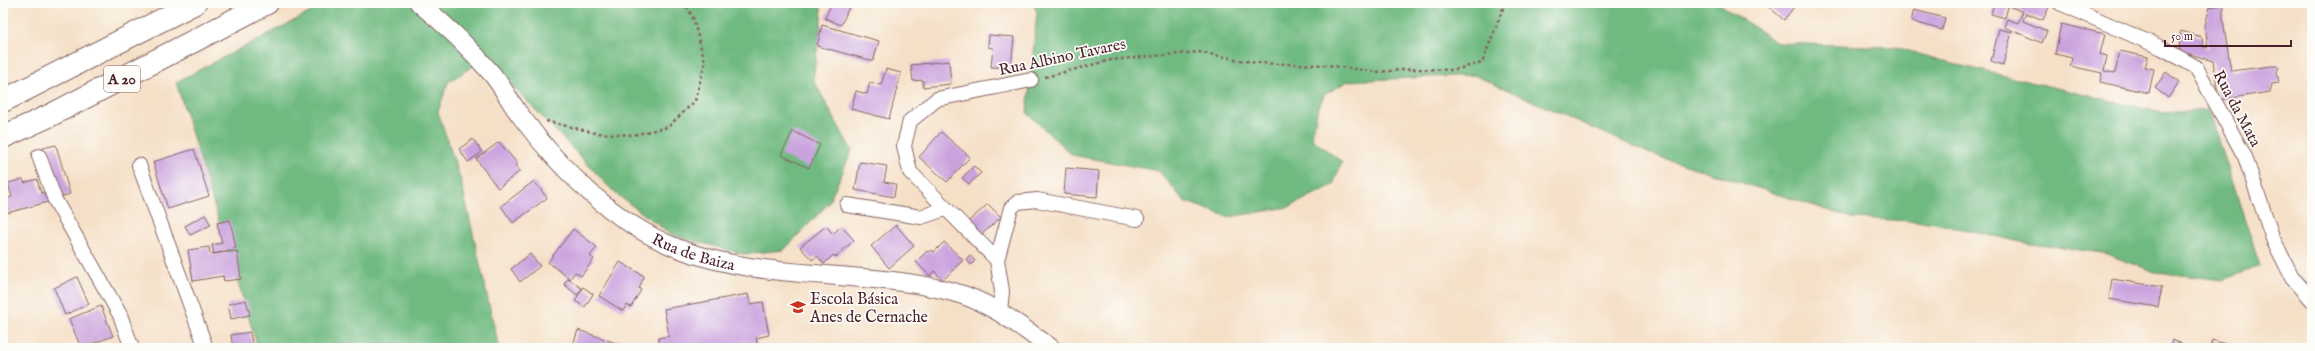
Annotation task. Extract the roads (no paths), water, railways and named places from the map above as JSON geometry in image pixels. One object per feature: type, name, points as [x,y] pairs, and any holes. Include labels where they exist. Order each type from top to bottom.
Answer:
[{"type":"highway","name":"A 20","points":[[3,101],[195,3]]},
{"type":"highway","name":"A 20","points":[[3,137],[51,115],[267,3]]},
{"type":"street","name":"Rua de Baiza","points":[[419,3],[453,31],[494,76],[519,114],[543,144],[592,194],[633,225],[676,248],[724,264],[775,272],[906,283],[947,291],[1000,310],[1051,348]]},
{"type":"street","name":"Rua da Mata","points":[[2060,3],[2162,48],[2196,67],[2245,157],[2273,239],[2292,277],[2312,300]]},
{"type":"street","name":"Rua Albino Tavares","points":[[997,260],[910,172],[904,146],[910,121],[936,99],[1031,80]]},
{"type":"street","points":[[39,156],[55,200],[120,315],[132,348]]},
{"type":"street","points":[[139,165],[206,348]]},
{"type":"street","points":[[1000,310],[1002,291],[997,260],[1011,208],[1018,202],[1038,200],[1136,220]]},
{"type":"street","points":[[848,205],[921,217],[945,209]]},
{"type":"place","name":"Escola Básica Anes de Cernache","points":[[798,307]]}]
